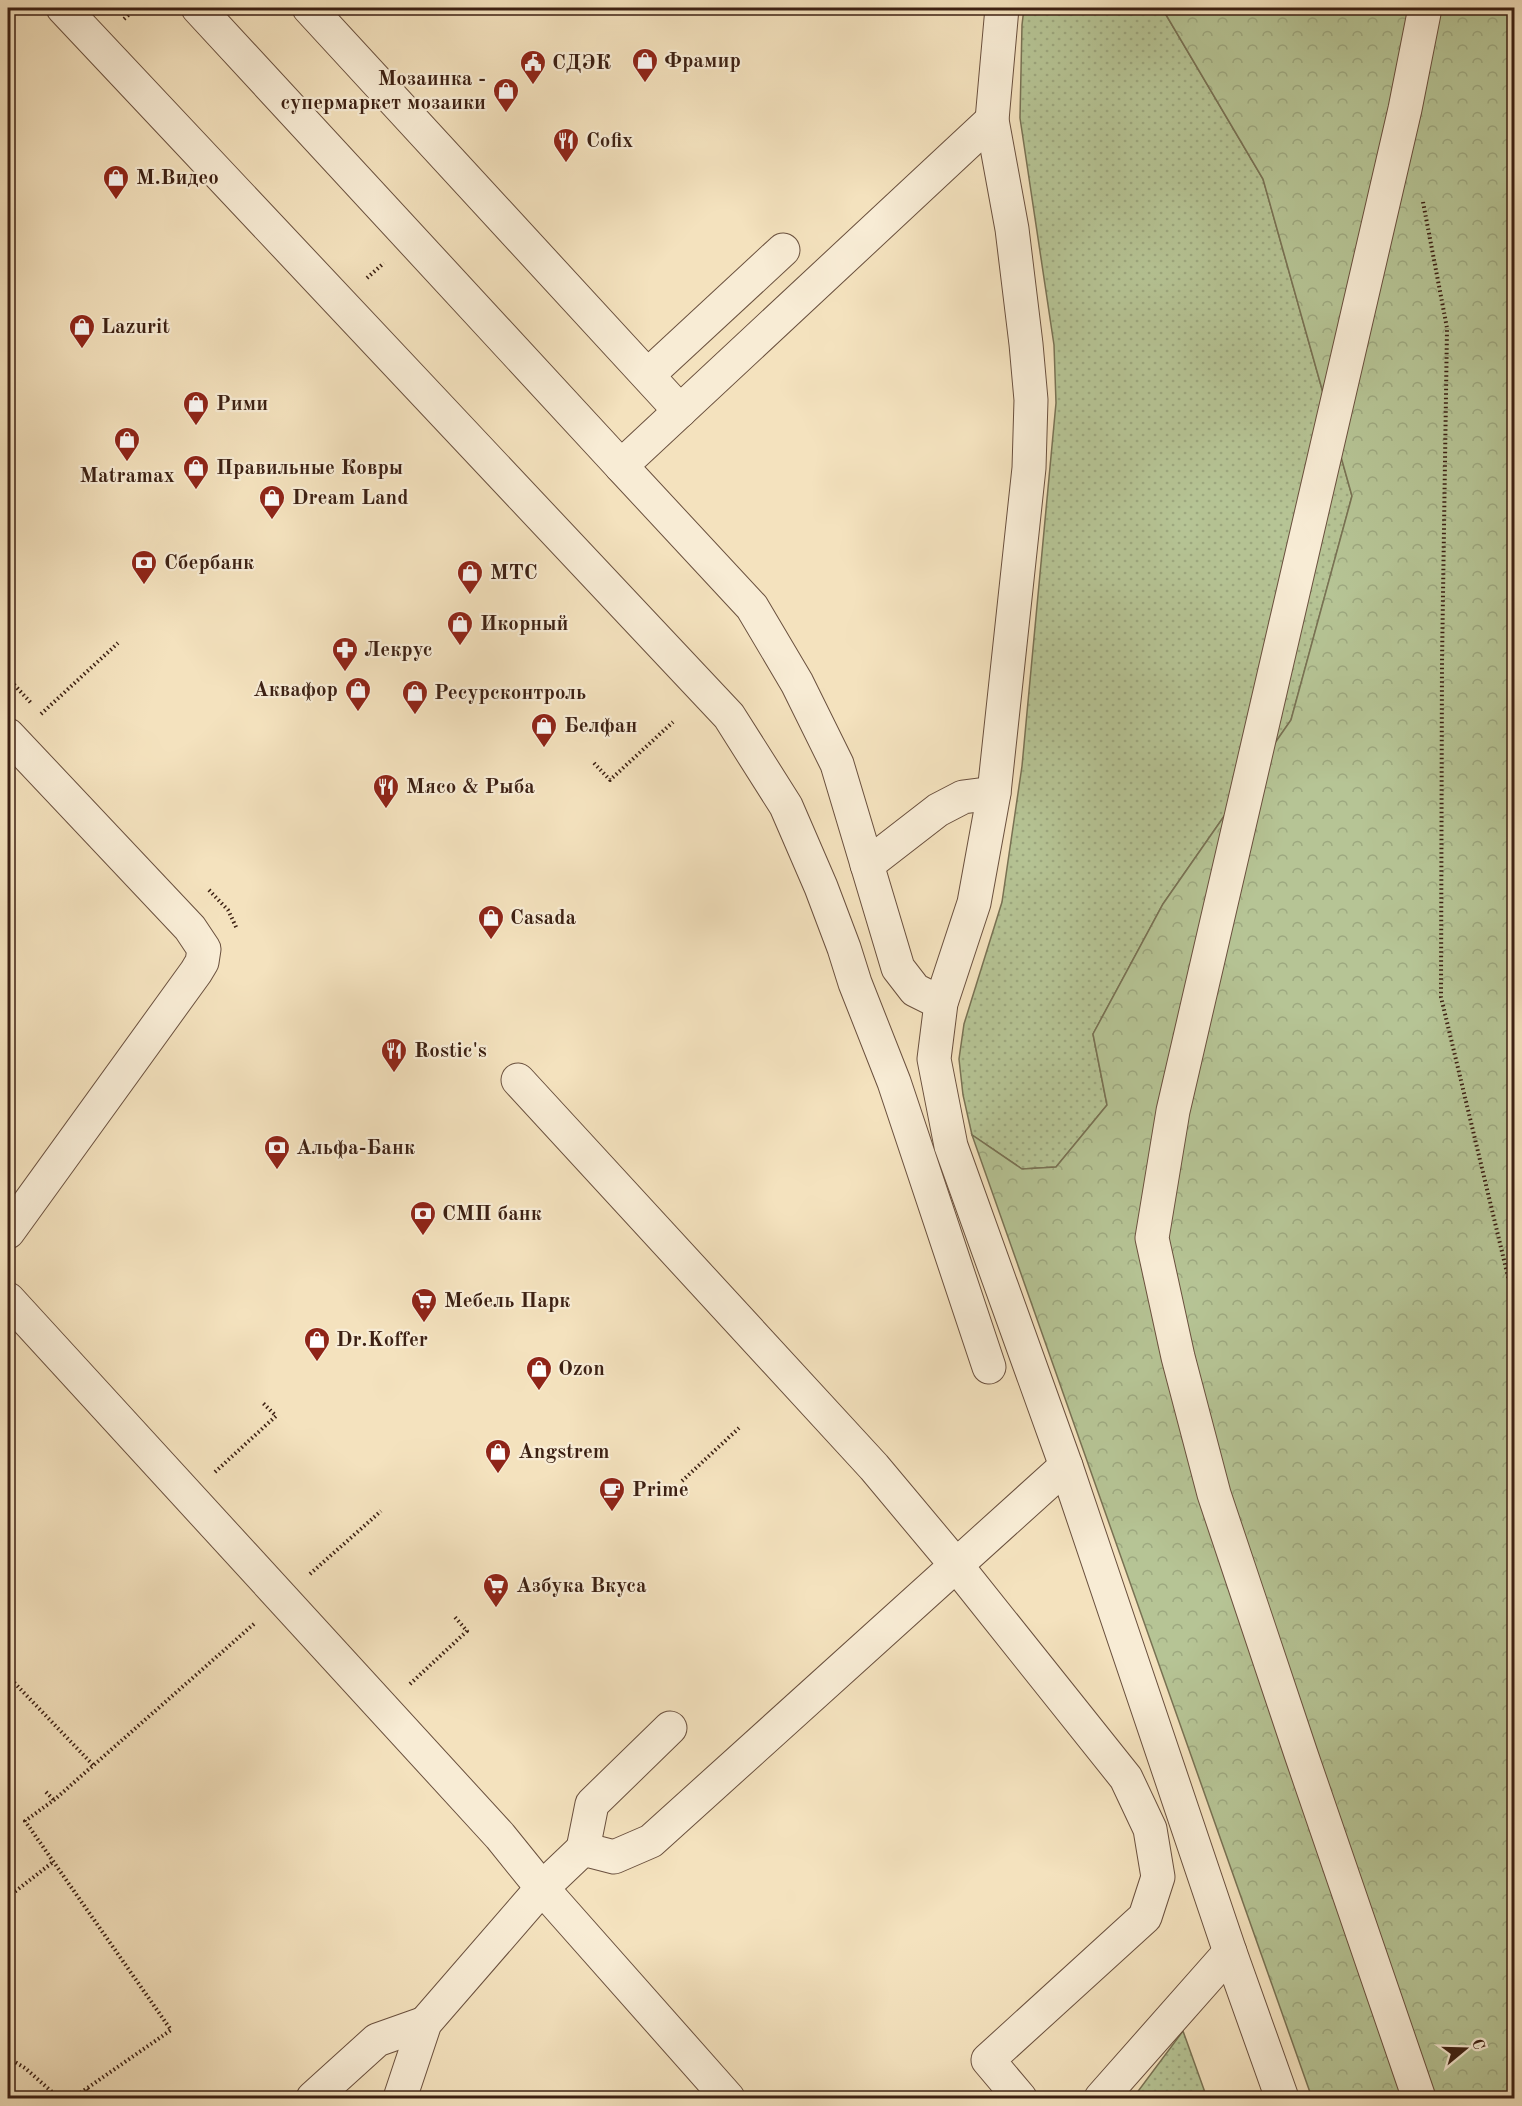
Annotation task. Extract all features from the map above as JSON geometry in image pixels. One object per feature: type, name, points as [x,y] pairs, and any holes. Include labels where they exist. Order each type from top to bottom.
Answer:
[{"type":"street","points":[[63,8],[729,716],[786,806],[822,887],[855,982],[894,1082],[989,1367]]},
{"type":"street","points":[[198,8],[752,607],[797,683],[837,764],[898,968],[915,990],[941,1003]]},
{"type":"street","points":[[309,8],[680,411]]},
{"type":"street","points":[[1419,2098],[1300,1754],[1214,1494],[1178,1357],[1152,1238],[1173,1111],[1405,109],[1425,8]]},
{"type":"street","points":[[995,14],[992,120],[1012,229],[1031,400],[1029,468],[994,793],[974,903],[941,1003],[934,1059],[951,1146],[1066,1466],[1230,1952],[1282,2098]]},
{"type":"street","points":[[621,466],[992,120]]},
{"type":"street","points":[[648,375],[783,250]]},
{"type":"street","points":[[8,735],[190,928],[204,949],[202,962],[196,972],[8,1232]]},
{"type":"street","points":[[867,864],[938,810],[963,797],[994,793]]},
{"type":"street","points":[[518,1080],[874,1467],[956,1565],[1126,1778],[1150,1829],[1158,1878],[1145,1917],[988,2060],[1020,2098]]},
{"type":"street","points":[[8,1299],[500,1836],[542,1888],[728,2098]]},
{"type":"street","points":[[583,1849],[614,1857],[651,1841],[1066,1466]]},
{"type":"street","points":[[400,2098],[425,2023],[542,1888],[583,1849],[592,1804],[670,1728]]},
{"type":"street","points":[[1101,2098],[1230,1952]]},
{"type":"street","points":[[313,2098],[377,2040],[425,2023]]},
{"type":"path","points":[[1423,201],[1447,328],[1442,662],[1441,997],[1515,1302]]},
{"type":"path","points":[[41,714],[117,643]]},
{"type":"path","points":[[8,678],[49,723]]},
{"type":"path","points":[[594,763],[610,780],[673,722]]},
{"type":"path","points":[[204,885],[228,910],[238,932]]},
{"type":"path","points":[[213,1473],[276,1416],[262,1402]]},
{"type":"path","points":[[682,1481],[739,1428]]},
{"type":"path","points":[[73,2098],[171,2030],[25,1821],[54,1800],[381,1511]]},
{"type":"path","points":[[413,1681],[467,1631],[454,1616]]},
{"type":"path","points":[[8,1676],[93,1765]]},
{"type":"path","points":[[46,1792],[54,1800]]},
{"type":"path","points":[[8,1897],[53,1862]]},
{"type":"path","points":[[8,2058],[25,2068],[59,2098]]},
{"type":"path","points":[[87,2089],[96,2098]]},
{"type":"green space","points":[[1024,8],[1162,8],[1263,179],[1352,496],[1291,720],[1163,904],[1093,1034],[1107,1105],[1056,1167],[1022,1169],[972,1135],[963,1095],[959,1059],[964,1024],[1002,902],[1022,766],[1056,403],[1054,345],[1020,118]]},
{"type":"green space","points":[[1162,8],[1514,8],[1514,2098],[1312,2098],[972,1135],[1022,1169],[1056,1167],[1107,1105],[1093,1034],[1163,904],[1291,720],[1352,496],[1263,179]]},
{"type":"green space","points":[[1183,2031],[1207,2098],[1133,2098]]},
{"type":"place","name":"Фрамир","points":[[645,84]]},
{"type":"place","name":"СДЭК","points":[[533,86]]},
{"type":"place","name":"Мозаинка - супермаркет мозаики","points":[[506,114]]},
{"type":"place","name":"Cofix","points":[[566,164]]},
{"type":"place","name":"М.Видео","points":[[116,201]]},
{"type":"place","name":"Lazurit","points":[[82,350]]},
{"type":"place","name":"Рими","points":[[196,427]]},
{"type":"place","name":"Matramax","points":[[127,463]]},
{"type":"place","name":"Правильные Ковры","points":[[196,491]]},
{"type":"place","name":"Dream Land","points":[[272,521]]},
{"type":"place","name":"Сбербанк","points":[[144,586]]},
{"type":"place","name":"МТС","points":[[470,596]]},
{"type":"place","name":"Икорный","points":[[460,647]]},
{"type":"place","name":"Лекрус","points":[[345,673]]},
{"type":"place","name":"Аквафор","points":[[358,713]]},
{"type":"place","name":"Ресурсконтроль","points":[[415,716]]},
{"type":"place","name":"Белфан","points":[[544,749]]},
{"type":"place","name":"Мясо & Рыба","points":[[386,810]]},
{"type":"place","name":"Casada","points":[[491,941]]},
{"type":"place","name":"Rostic's","points":[[394,1074]]},
{"type":"place","name":"Альфа-Банк","points":[[277,1171]]},
{"type":"place","name":"СМП банк","points":[[423,1237]]},
{"type":"place","name":"Мебель Парк","points":[[424,1324]]},
{"type":"place","name":"Dr.Koffer","points":[[317,1363]]},
{"type":"place","name":"Ozon","points":[[539,1392]]},
{"type":"place","name":"Angstrem","points":[[498,1475]]},
{"type":"place","name":"Prime","points":[[612,1513]]},
{"type":"place","name":"Азбука Вкуса","points":[[496,1609]]}]
